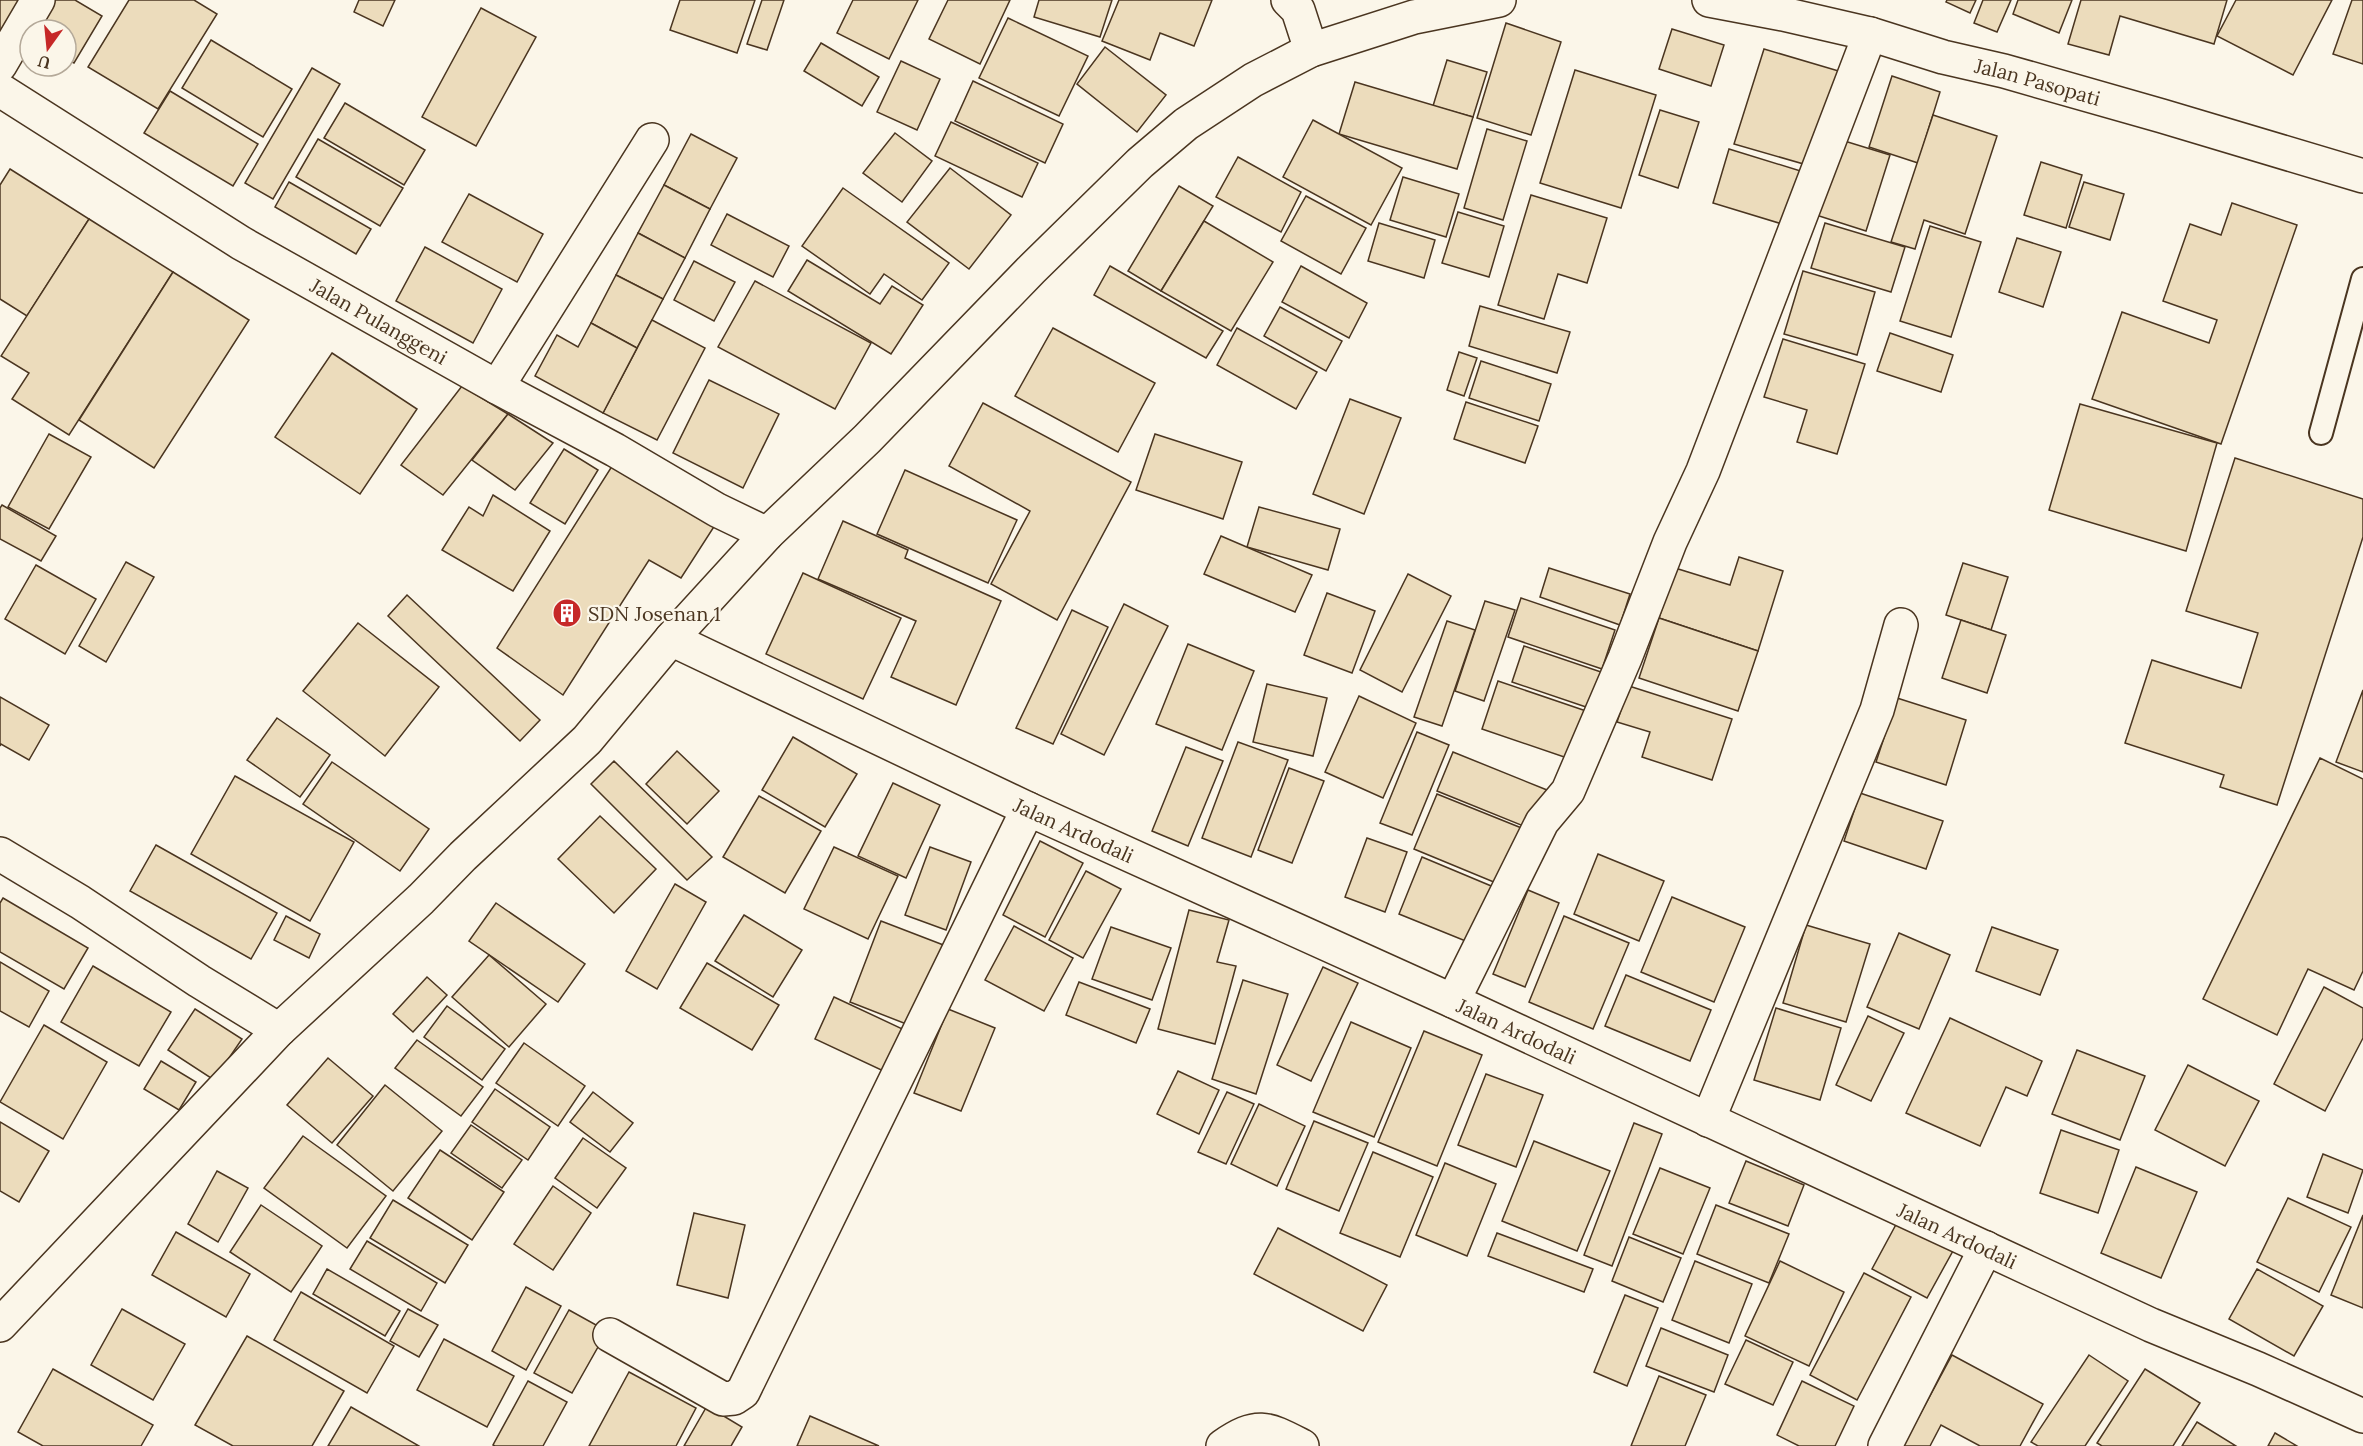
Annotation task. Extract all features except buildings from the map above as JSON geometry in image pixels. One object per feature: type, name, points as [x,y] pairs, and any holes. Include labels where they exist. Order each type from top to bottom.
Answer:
[{"type":"street","points":[[0,65],[38,0]]},
{"type":"street","points":[[1288,0],[1298,10],[1311,50]]},
{"type":"street","points":[[0,1324],[279,1029],[421,899],[463,856],[587,740],[671,639],[767,534],[867,439],[1031,270],[1140,163],[1186,124],[1253,80],[1311,50],[1456,4],[1499,0]]},
{"type":"street","name":"Jalan Pasopati","points":[[1709,0],[1870,34],[1943,57],[2004,71],[2162,116],[2363,176]]},
{"type":"street","points":[[1453,1001],[1542,822],[1568,791],[1625,658],[1670,542],[1703,471],[1870,34]]},
{"type":"street","name":"Jalan Pulanggeni","points":[[0,90],[241,243],[497,387],[615,450],[717,510],[767,534]]},
{"type":"street","points":[[497,387],[652,140]]},
{"type":"street","points":[[1708,1120],[1877,710],[1901,625]]},
{"type":"street","name":"Jalan Ardodali","points":[[671,639],[1029,809],[1453,1001],[2151,1325],[2363,1416]]},
{"type":"street","points":[[610,1335],[723,1399],[734,1398],[743,1392],[781,1319],[1029,809]]},
{"type":"street","points":[[0,854],[80,902],[199,981],[279,1029]]},
{"type":"street","points":[[1885,1446],[1986,1248]]},
{"type":"street","points":[[1223,1446],[1242,1433],[1269,1429],[1302,1446]]},
{"type":"lane","points":[[2321,434],[2363,279]]},
{"type":"place","name":"SDN Josenan 1","points":[[567,613]]}]
